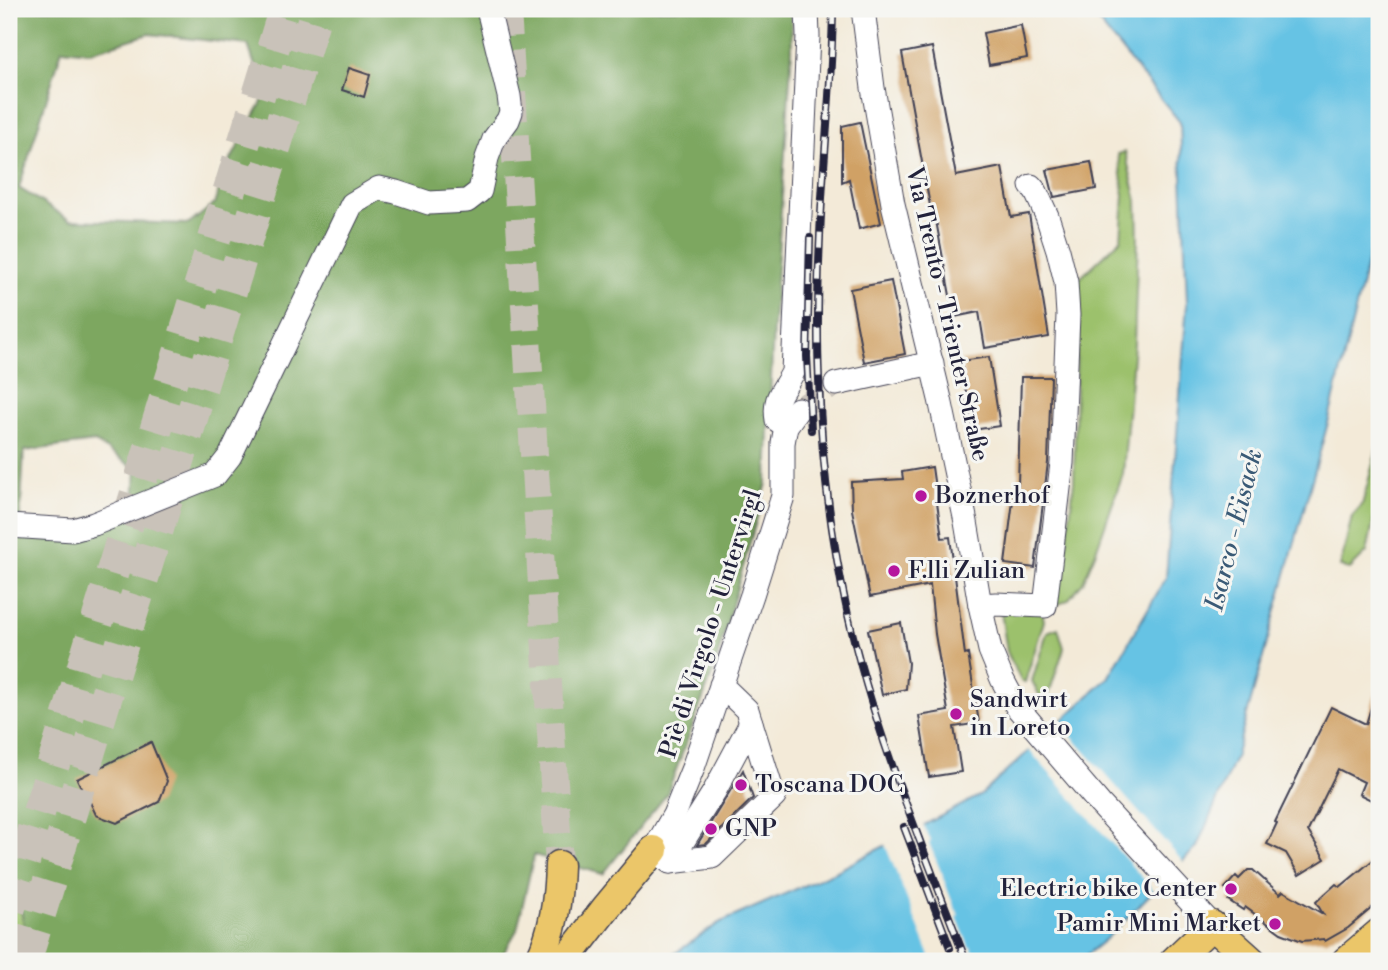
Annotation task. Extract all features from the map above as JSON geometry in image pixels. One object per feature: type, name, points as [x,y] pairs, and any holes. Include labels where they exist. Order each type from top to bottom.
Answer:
[{"type":"main road","points":[[565,961],[605,908],[662,856]]},
{"type":"main road","points":[[539,961],[554,922],[559,865]]},
{"type":"main road","points":[[1346,961],[1379,933]]},
{"type":"main road","points":[[1174,961],[1224,941],[1252,961]]},
{"type":"street","points":[[9,527],[73,530],[215,475],[230,456],[352,204],[379,188],[429,203],[467,201],[481,191],[487,158],[494,139],[511,112],[488,9]]},
{"type":"street","name":"Piè di Virgolo - Untervirgl","points":[[662,856],[752,595],[782,496],[783,443],[792,417],[777,420],[775,406],[793,372],[807,9]]},
{"type":"street","name":"Via Trento - Trienter Straße","points":[[863,9],[873,88],[893,204],[932,363],[990,650],[1002,679],[1023,714],[1224,941]]},
{"type":"street","points":[[980,605],[1045,606],[1062,463],[1068,314],[1066,282],[1058,250],[1047,216],[1031,186]]},
{"type":"street","points":[[836,384],[932,363]]},
{"type":"street","points":[[662,856],[712,857],[774,797],[747,710],[721,685]]},
{"type":"street","points":[[662,856],[714,792],[751,723]]},
{"type":"green space","points":[[9,9],[791,9],[792,50],[773,328],[767,483],[714,669],[667,794],[603,874],[534,855],[517,930],[499,961],[9,961],[9,935],[24,925],[21,910],[9,900]],"holes":[[[149,34],[248,45],[265,96],[227,167],[214,204],[189,224],[70,220],[19,188],[62,49],[90,52]],[[95,442],[136,469],[134,501],[73,525],[20,522],[24,451]]]},
{"type":"green space","points":[[1125,152],[1137,201],[1138,238],[1134,344],[1123,474],[1083,582],[1068,600],[1052,606],[1065,559],[1074,481],[1078,280],[1121,239],[1124,195],[1118,154]]},
{"type":"green space","points":[[1379,441],[1379,495],[1367,552],[1350,569],[1340,567],[1352,516],[1362,505]]},
{"type":"green space","points":[[1000,606],[1042,610],[1044,621],[1025,682],[1021,681],[1007,652]]},
{"type":"green space","points":[[1058,628],[1064,648],[1045,706],[1032,681],[1047,632]]},
{"type":"green space","points":[[9,900],[21,910],[24,925],[9,935]]},
{"type":"water","name":"Isarco - Eisack","points":[[1088,9],[1379,9],[1379,132],[1375,142],[1377,221],[1329,419],[1235,758],[1197,847],[1106,939],[1079,961],[664,961],[719,923],[837,871],[981,795],[1108,678],[1166,578],[1187,303],[1180,122]]},
{"type":"pier","points":[[1057,720],[1185,864],[1156,893],[1027,748]]},
{"type":"pier","points":[[922,822],[959,916],[957,917],[973,952],[974,961],[932,961],[884,842]]},
{"type":"building","points":[[1021,25],[1027,58],[989,65],[983,33]]},
{"type":"building","points":[[932,47],[956,176],[1002,167],[1011,217],[1029,214],[1049,337],[985,348],[979,312],[954,317],[902,53]]},
{"type":"building","points":[[349,68],[370,75],[364,97],[342,90]]},
{"type":"building","points":[[860,122],[881,223],[859,229],[849,179],[842,182],[842,126]]},
{"type":"building","points":[[1091,162],[1096,189],[1054,197],[1047,170]]},
{"type":"building","points":[[891,281],[905,354],[864,362],[850,289]]},
{"type":"building","points":[[989,357],[1000,426],[972,430],[961,361]]},
{"type":"building","points":[[1021,377],[1051,377],[1048,462],[1035,568],[1005,564],[1015,485],[1018,485]]},
{"type":"building","points":[[932,467],[942,538],[950,537],[965,655],[968,654],[979,723],[954,727],[961,772],[929,777],[919,716],[948,711],[930,585],[870,597],[852,510],[851,482],[903,479],[902,472]]},
{"type":"building","points":[[901,623],[908,663],[906,689],[882,695],[868,630]]},
{"type":"building","points":[[1376,691],[1379,691],[1379,804],[1359,794],[1364,782],[1338,769],[1308,831],[1325,859],[1299,875],[1286,853],[1267,844],[1277,823],[1275,822],[1331,707],[1366,724]]},
{"type":"building","points":[[151,742],[167,781],[159,802],[117,823],[96,815],[77,779]]},
{"type":"building","points":[[743,770],[753,798],[706,844],[697,845]]},
{"type":"building","points":[[1379,855],[1379,902],[1348,928],[1325,941],[1302,941],[1281,933],[1245,907],[1243,910],[1228,900],[1233,894],[1225,888],[1236,876],[1239,879],[1248,870],[1253,870],[1280,894],[1283,891],[1323,914],[1316,902],[1336,884],[1340,887]]},
{"type":"tunnel","points":[[9,909],[285,9]]},
{"type":"tunnel","points":[[25,961],[317,9]]},
{"type":"tunnel","points":[[507,9],[559,865]]},
{"type":"tunnel","points":[[798,409],[836,384]]},
{"type":"railway","points":[[833,9],[820,236],[818,326],[822,438],[832,527],[848,615],[872,703],[901,790],[966,961]]},
{"type":"railway","points":[[810,238],[807,356],[811,430]]},
{"type":"railway","points":[[904,827],[950,948]]},
{"type":"place","name":"Boznerhof","points":[[921,496]]},
{"type":"place","name":"F.lli Zulian","points":[[894,571]]},
{"type":"place","name":"Sandwirt in Loreto","points":[[956,714]]},
{"type":"place","name":"Toscana DOC","points":[[741,785]]},
{"type":"place","name":"GNP","points":[[711,829]]},
{"type":"place","name":"Electric bike Center","points":[[1231,889]]},
{"type":"place","name":"Pamir Mini Market","points":[[1275,924]]}]
